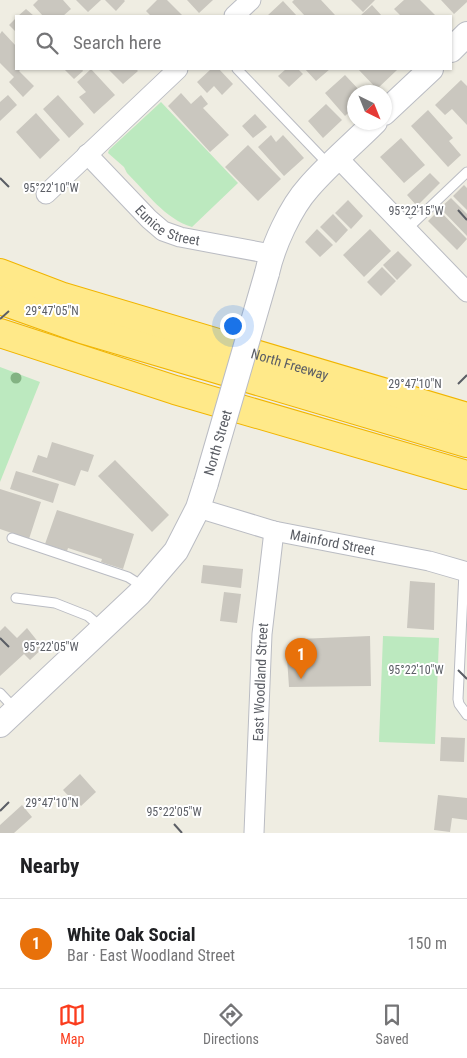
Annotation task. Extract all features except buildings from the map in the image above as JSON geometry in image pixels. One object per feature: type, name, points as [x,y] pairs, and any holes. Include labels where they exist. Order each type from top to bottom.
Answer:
[{"type":"highway","name":"North Freeway","points":[[0,273],[63,297],[467,417]]},
{"type":"highway","name":"North Freeway","points":[[0,300],[82,329],[467,443]]},
{"type":"highway","points":[[0,333],[166,387],[467,475]]},
{"type":"highway","points":[[309,370],[467,400]]},
{"type":"street","points":[[235,15],[251,0]]},
{"type":"street","points":[[452,49],[467,34]]},
{"type":"street","points":[[46,194],[177,70]]},
{"type":"street","points":[[392,106],[430,70]]},
{"type":"street","name":"North Street","points":[[5,709],[103,628],[144,588],[176,551],[198,508],[269,264],[285,224],[308,189],[367,130]]},
{"type":"street","name":"Eunice Street","points":[[88,154],[149,219],[163,231],[269,264]]},
{"type":"street","points":[[334,162],[465,287]]},
{"type":"street","name":"Mainford Street","points":[[198,508],[274,531],[429,561],[465,572]]},
{"type":"street","name":"East Woodland Street","points":[[254,833],[262,634],[274,531]]},
{"type":"lane","points":[[238,70],[334,162]]},
{"type":"lane","points":[[406,230],[467,172]]},
{"type":"lane","points":[[12,538],[128,577],[144,588]]},
{"type":"lane","points":[[465,572],[458,704],[467,715]]},
{"type":"lane","points":[[16,598],[55,603],[88,616],[103,628]]},
{"type":"green space","points":[[161,102],[238,183],[192,227],[173,218],[165,211],[127,173],[124,167],[108,153]]},
{"type":"green space","points":[[0,367],[40,382],[0,482]]},
{"type":"green space","points":[[383,636],[439,638],[435,744],[379,742]]},
{"type":"place","name":"White Oak Social","points":[[301,679]]}]
